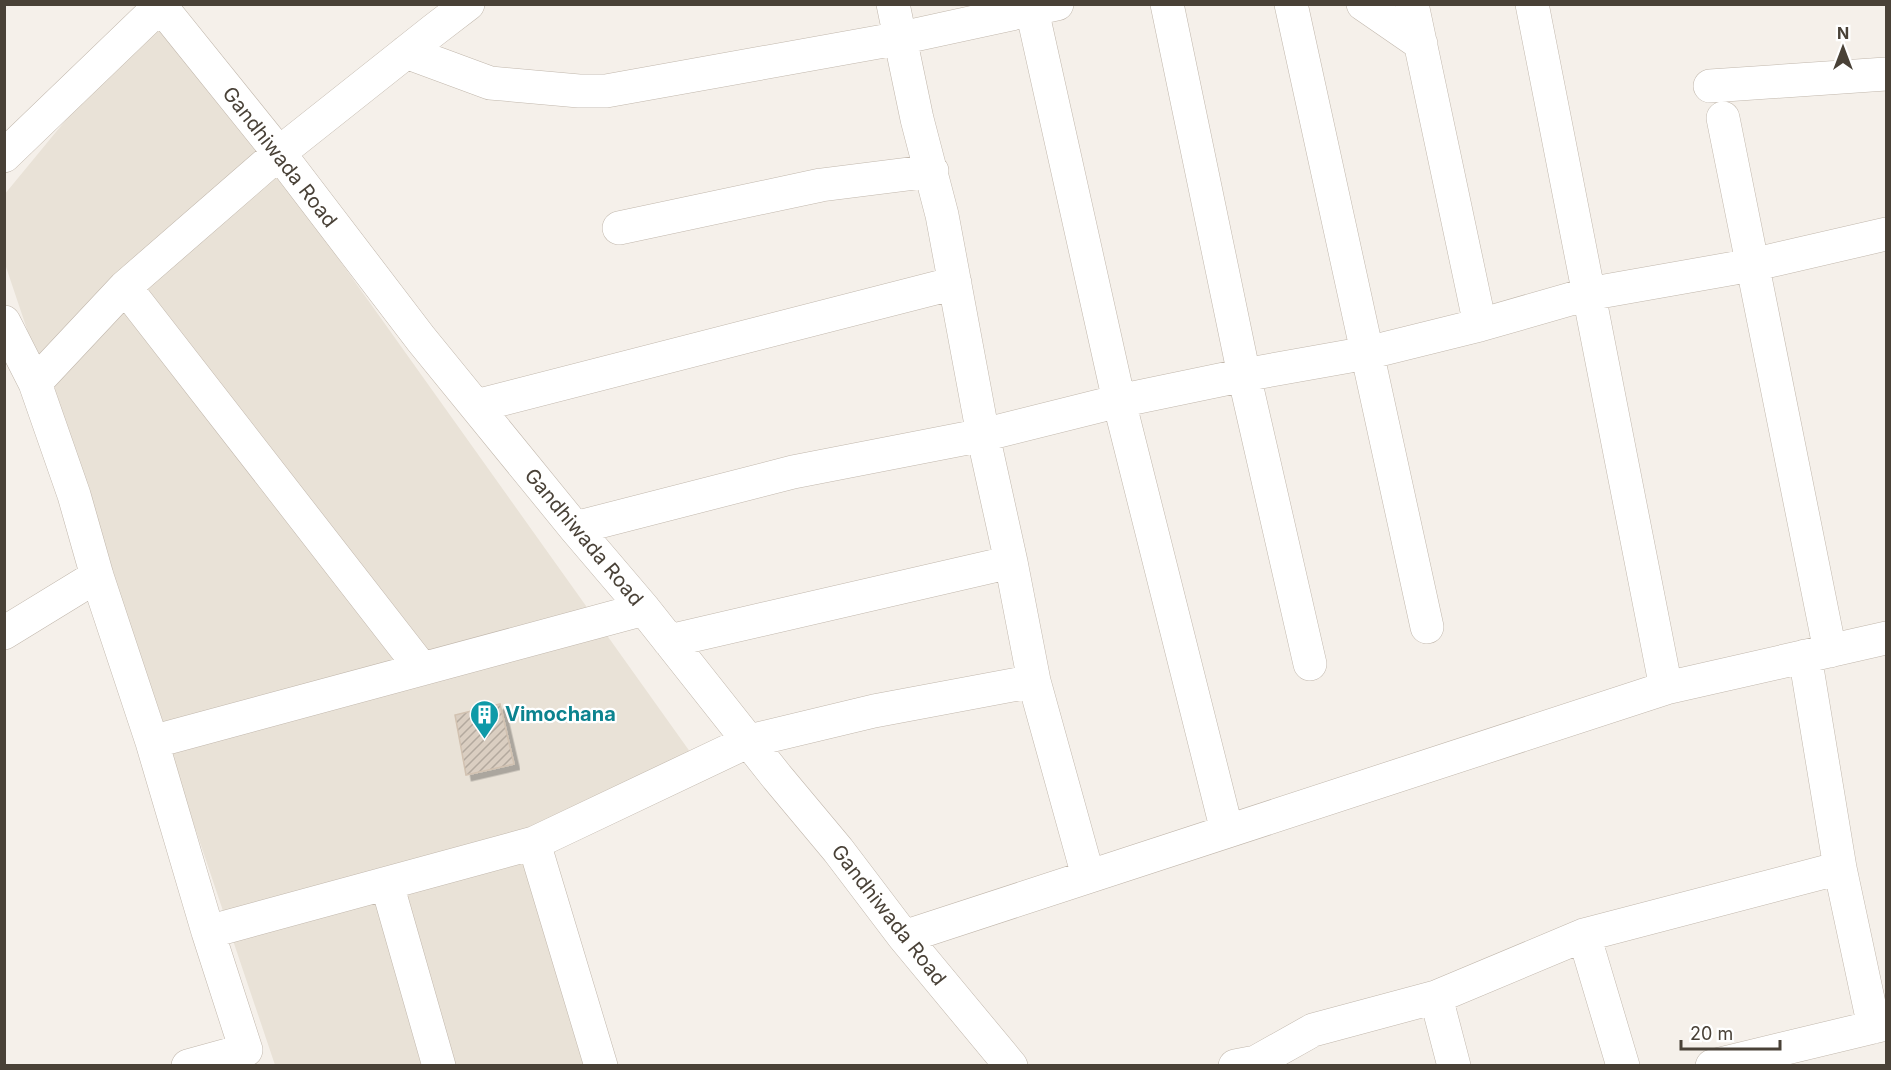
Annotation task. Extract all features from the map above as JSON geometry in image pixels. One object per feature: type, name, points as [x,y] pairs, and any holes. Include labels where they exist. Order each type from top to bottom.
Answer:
[{"type":"street","points":[[35,383],[125,287],[279,153],[468,4]]},
{"type":"street","points":[[893,4],[917,119],[932,171],[1034,681],[1088,876]]},
{"type":"street","points":[[1167,4],[1244,375],[1310,664]]},
{"type":"street","points":[[1291,4],[1426,627]]},
{"type":"street","points":[[1363,4],[1421,44]]},
{"type":"street","points":[[1412,4],[1480,325]]},
{"type":"street","points":[[1532,4],[1666,688]]},
{"type":"street","points":[[4,156],[160,5]]},
{"type":"street","name":"Gandhiwada Road","points":[[160,5],[279,153],[421,339],[644,609],[838,850],[903,937],[1011,1065]]},
{"type":"street","points":[[406,52],[490,83],[579,91],[606,91],[901,38],[1045,7],[1119,401],[1227,831]]},
{"type":"street","points":[[1710,87],[1887,74]]},
{"type":"street","points":[[1712,1065],[1880,1026],[1840,868],[1817,653],[1752,265],[1723,118]]},
{"type":"street","points":[[619,228],[821,185],[932,171]]},
{"type":"street","points":[[575,528],[793,472],[983,435],[1119,401],[1244,375],[1367,353],[1480,325],[1588,294],[1752,265],[1887,234]]},
{"type":"street","points":[[477,406],[955,283]]},
{"type":"street","points":[[125,287],[422,669]]},
{"type":"street","points":[[4,322],[35,383],[74,495],[97,576],[152,742],[208,932],[249,1058],[188,1065]]},
{"type":"street","points":[[669,641],[1011,562]]},
{"type":"street","points":[[4,633],[97,576]]},
{"type":"street","points":[[152,742],[644,609]]},
{"type":"street","points":[[903,937],[1666,688],[1887,638]]},
{"type":"street","points":[[208,932],[534,843],[749,741],[874,711],[1034,681]]},
{"type":"street","points":[[534,843],[601,1065]]},
{"type":"street","points":[[1250,1064],[1313,1030],[1436,997],[1584,935],[1840,868]]},
{"type":"street","points":[[387,884],[439,1065]]},
{"type":"street","points":[[1584,935],[1623,1065]]},
{"type":"street","points":[[1436,997],[1454,1065]]},
{"type":"shaded area","points":[[159,7],[698,763],[534,843],[602,1065],[275,1065],[5,264],[4,195]]},
{"type":"building","name":"Vimochana","points":[[500,704],[514,764],[466,775],[455,715]]},
{"type":"place","name":"Vimochana","points":[[484,740]]}]
